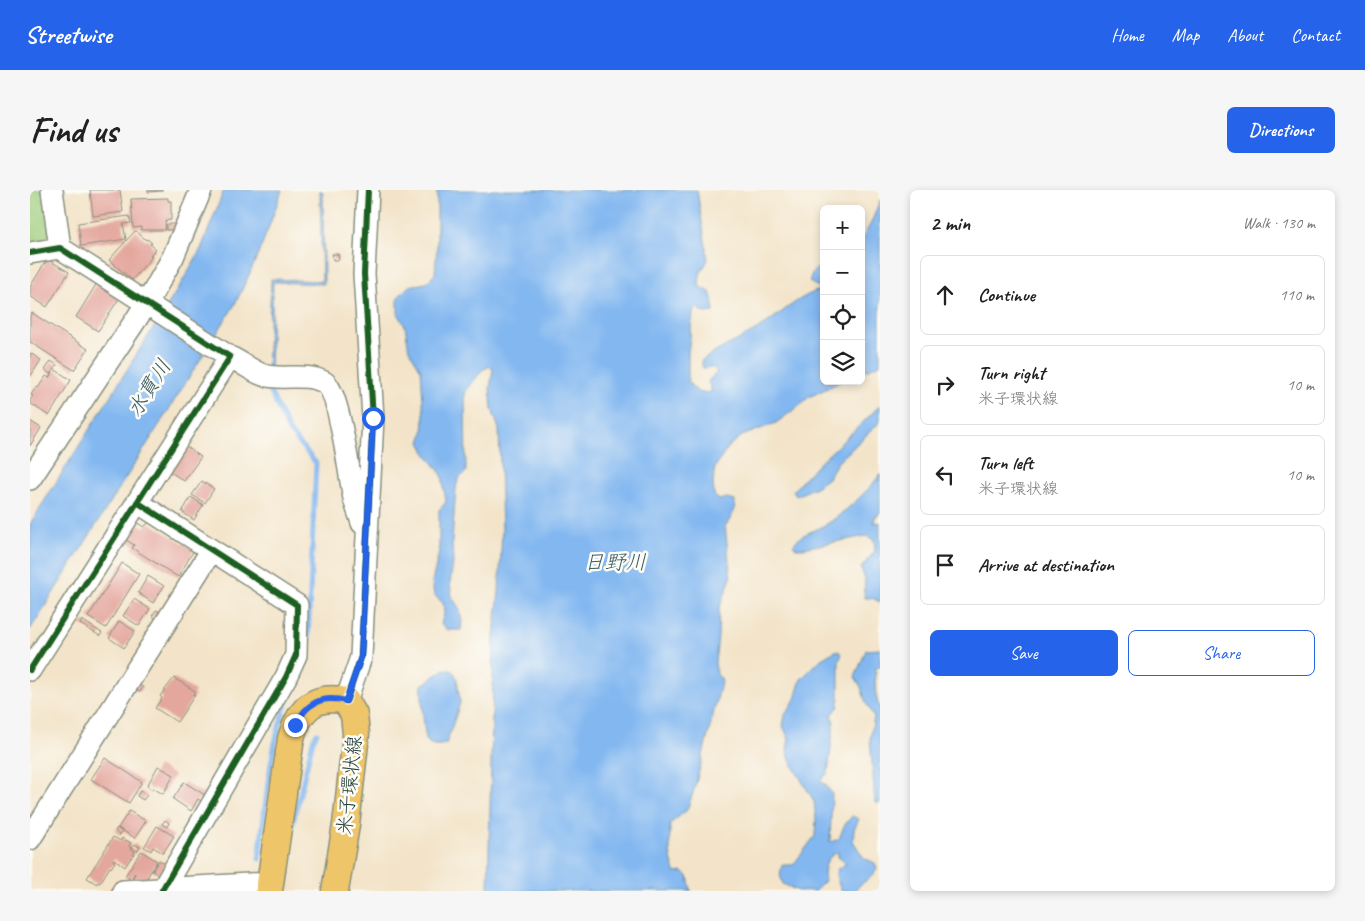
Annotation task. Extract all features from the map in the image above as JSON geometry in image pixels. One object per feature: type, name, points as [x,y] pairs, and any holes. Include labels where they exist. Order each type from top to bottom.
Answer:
[{"type":"main road","points":[[269,887],[291,738],[295,725],[306,708],[321,700],[330,698],[346,701]]},
{"type":"main road","name":"米子環状線","points":[[335,891],[346,825],[356,744],[354,715],[346,701]]},
{"type":"street","points":[[52,190],[60,248]]},
{"type":"street","points":[[30,480],[150,306],[202,190]]},
{"type":"street","points":[[346,701],[361,657],[373,418],[364,274],[368,190]]},
{"type":"street","points":[[30,253],[60,248],[223,352],[264,375],[314,379],[329,386],[336,407],[354,499],[366,536]]},
{"type":"street","points":[[30,670],[136,502],[223,352]]},
{"type":"street","points":[[136,502],[297,606],[296,656],[286,677],[162,890]]},
{"type":"street","points":[[30,839],[211,551]]},
{"type":"street","points":[[123,891],[269,887]]},
{"type":"green space","points":[[30,190],[45,190],[51,233],[43,244],[30,245]]},
{"type":"water","name":"水貫川","points":[[224,190],[282,190],[260,249],[234,306],[30,630],[30,524],[179,287],[201,249]]},
{"type":"water","points":[[320,190],[323,192],[324,284],[273,282],[270,371],[267,371],[271,279],[322,281]]},
{"type":"water","name":"日野川","points":[[437,190],[697,190],[708,260],[700,274],[699,286],[710,292],[714,312],[705,313],[696,307],[693,313],[688,353],[688,382],[699,393],[712,392],[708,381],[717,372],[712,367],[703,368],[701,361],[755,331],[788,307],[820,290],[820,385],[834,385],[809,397],[776,423],[742,436],[729,446],[715,467],[714,495],[719,500],[727,498],[735,501],[733,514],[725,526],[731,578],[719,609],[715,663],[717,675],[722,679],[695,787],[687,810],[670,824],[670,849],[673,867],[676,873],[683,872],[688,876],[691,891],[488,891],[494,636],[499,592],[502,530],[499,429],[492,409],[490,388],[493,370],[490,366],[482,370],[465,393],[466,472],[458,480],[456,488],[452,542],[453,563],[450,583],[452,597],[459,608],[462,619],[461,630],[448,630],[441,624],[445,610],[443,603],[434,595],[432,582],[439,552],[439,510],[446,502],[442,475],[420,442],[424,419],[421,370],[409,350],[405,326],[398,313],[398,297],[409,286],[426,283],[435,274]]},
{"type":"water","points":[[880,200],[880,364],[865,370],[865,234]]},
{"type":"water","name":"日野川","points":[[820,265],[820,288],[809,282],[812,273]]},
{"type":"water","points":[[880,405],[880,422],[837,463],[828,478],[816,487],[796,496],[793,491],[803,480]]},
{"type":"water","points":[[880,474],[880,513],[875,517],[874,523],[880,522],[880,602],[872,598],[864,598],[865,580],[861,568],[875,551],[874,540],[866,536],[803,548],[796,548],[793,545],[799,538],[832,521],[847,509],[870,487]]},
{"type":"water","points":[[880,649],[880,667],[876,668],[875,683],[880,708],[880,803],[875,803],[870,738],[874,717],[855,677],[866,650]]},
{"type":"water","points":[[837,650],[842,654],[839,661],[839,706],[832,715],[834,722],[828,773],[820,781],[825,784],[832,794],[830,842],[839,839],[844,826],[852,816],[859,819],[854,829],[853,841],[864,858],[875,863],[877,869],[872,876],[854,891],[841,891],[836,876],[838,868],[845,865],[844,861],[838,857],[838,852],[828,860],[824,872],[825,881],[815,891],[798,891],[783,884],[780,875],[782,865],[793,865],[815,836],[816,820],[814,801],[791,763],[787,750],[789,739],[783,726],[785,715],[795,699],[801,679],[821,659]]},
{"type":"water","points":[[445,669],[453,671],[457,678],[460,703],[446,744],[434,745],[429,743],[426,738],[422,685]]},
{"type":"building","points":[[90,190],[120,190],[123,212],[93,216]]},
{"type":"building","points":[[148,190],[162,190],[162,191],[148,192]]},
{"type":"building","points":[[168,198],[168,201],[171,201],[171,220],[165,221],[165,230],[133,228],[131,199]]},
{"type":"building","points":[[129,216],[131,223],[123,224],[126,239],[81,246],[78,223]]},
{"type":"building","points":[[166,224],[177,224],[177,230],[166,230]]},
{"type":"building","points":[[136,231],[152,243],[150,244],[156,249],[150,255],[152,257],[132,280],[109,260]]},
{"type":"building","points":[[332,254],[338,254],[339,260],[333,260]]},
{"type":"building","points":[[47,259],[69,272],[47,307],[30,296],[30,287]]},
{"type":"building","points":[[97,283],[120,297],[98,331],[76,317]]},
{"type":"building","points":[[32,313],[88,349],[74,370],[30,342],[30,317]]},
{"type":"building","points":[[30,353],[41,360],[30,377]]},
{"type":"building","points":[[51,361],[57,365],[50,374],[45,370]]},
{"type":"building","points":[[54,369],[71,380],[49,416],[30,403],[30,400],[36,387],[38,388],[46,376],[49,378]]},
{"type":"building","points":[[30,421],[41,428],[30,446]]},
{"type":"building","points":[[183,444],[201,457],[184,481],[166,469]]},
{"type":"building","points":[[202,481],[214,489],[205,503],[192,495]]},
{"type":"building","points":[[191,497],[203,505],[194,520],[182,512]]},
{"type":"building","points":[[134,521],[144,527],[149,522],[194,550],[178,577],[132,548],[134,545],[123,538]]},
{"type":"building","points":[[122,563],[139,574],[106,628],[88,617]]},
{"type":"building","points":[[148,576],[164,586],[153,603],[138,593]]},
{"type":"building","points":[[134,599],[150,609],[139,626],[123,616]]},
{"type":"building","points":[[156,610],[161,613],[157,620],[152,616]]},
{"type":"building","points":[[82,620],[102,633],[100,636],[80,624]]},
{"type":"building","points":[[119,621],[135,631],[124,648],[109,638]]},
{"type":"building","points":[[174,678],[195,691],[193,695],[195,695],[177,722],[155,708],[162,698],[160,696]]},
{"type":"building","points":[[137,684],[143,687],[140,692],[134,688]]},
{"type":"building","points":[[105,758],[142,782],[129,803],[91,779]]},
{"type":"building","points":[[158,766],[174,775],[163,794],[147,786]]},
{"type":"building","points":[[184,782],[205,795],[201,801],[198,799],[191,811],[173,799]]},
{"type":"building","points":[[140,791],[147,795],[143,800],[137,796]]},
{"type":"building","points":[[129,811],[146,821],[135,838],[118,828]]},
{"type":"building","points":[[165,820],[169,823],[167,827],[162,824]]},
{"type":"building","points":[[157,826],[174,836],[163,853],[153,847],[151,851],[144,847]]},
{"type":"building","points":[[117,828],[122,832],[120,835],[115,831]]},
{"type":"building","points":[[113,837],[121,841],[122,838],[131,843],[129,846],[135,852],[125,867],[114,859],[113,861],[115,862],[111,868],[100,883],[98,882],[97,884],[87,878]]},
{"type":"building","points":[[134,844],[140,847],[137,851],[132,847]]},
{"type":"building","points":[[141,851],[157,861],[147,878],[144,881],[139,878],[138,881],[133,878],[135,873],[131,879],[125,876]]},
{"type":"building","points":[[159,860],[167,865],[160,875],[152,871]]},
{"type":"waterway","points":[[269,389],[289,431],[316,463],[307,658],[302,667]]},
{"type":"waterway","points":[[259,859],[274,746],[295,682]]},
{"type":"waterway","points":[[289,839],[313,740],[317,733]]},
{"type":"cycle path","points":[[346,701],[361,657],[373,418],[364,274],[368,190]]},
{"type":"cycle path","points":[[30,253],[60,248],[230,357],[30,670]]},
{"type":"cycle path","points":[[137,502],[297,605],[296,655],[286,677],[162,890]]},
{"type":"route","points":[[295,725],[306,708],[321,700],[330,698],[346,701],[361,657],[373,418]]}]
